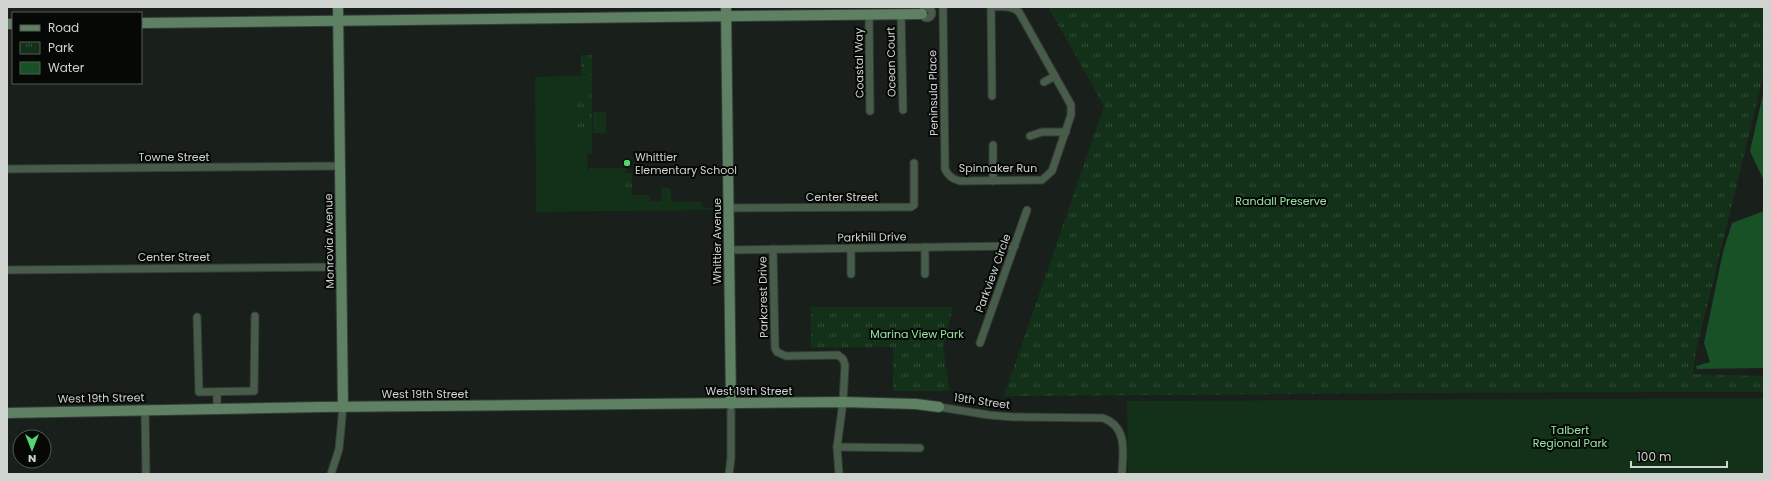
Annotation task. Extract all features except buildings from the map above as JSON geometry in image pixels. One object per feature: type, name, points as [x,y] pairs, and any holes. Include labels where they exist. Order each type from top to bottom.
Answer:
[{"type":"street","name":"Monrovia Avenue","points":[[331,474],[339,449],[343,407],[338,7]]},
{"type":"street","points":[[927,14],[935,8],[943,7]]},
{"type":"street","name":"Peninsula Place","points":[[943,7],[945,169],[950,177]]},
{"type":"street","points":[[992,96],[991,7],[1016,8],[1055,76],[1072,110],[1066,132],[1042,132],[1030,136]]},
{"type":"street","points":[[142,23],[339,21],[726,12],[927,14],[944,20]]},
{"type":"street","name":"Whittier Avenue","points":[[726,12],[731,404],[731,458],[729,474]]},
{"type":"street","name":"Coastal Way","points":[[869,14],[870,111]]},
{"type":"street","name":"Ocean Court","points":[[901,14],[903,110]]},
{"type":"street","points":[[1044,82],[1055,76]]},
{"type":"street","name":"Spinnaker Run","points":[[950,177],[960,181],[1038,181],[1046,178],[1052,171],[1066,132]]},
{"type":"street","points":[[993,145],[993,181]]},
{"type":"street","name":"Center Street","points":[[728,208],[911,207],[914,205],[914,163]]},
{"type":"street","name":"Towne Street","points":[[7,169],[340,166]]},
{"type":"street","name":"Parkview Circle","points":[[980,343],[1027,210]]},
{"type":"street","name":"Parkhill Drive","points":[[729,250],[1014,246]]},
{"type":"street","points":[[925,247],[925,274]]},
{"type":"street","points":[[851,248],[851,274]]},
{"type":"street","name":"Parkcrest Drive","points":[[773,249],[777,352],[786,356],[838,355],[843,359],[845,365],[843,402]]},
{"type":"street","name":"Center Street","points":[[7,270],[341,267]]},
{"type":"street","points":[[197,317],[199,392],[217,392],[254,391],[255,316]]},
{"type":"street","points":[[217,392],[217,408]]},
{"type":"street","points":[[839,474],[837,447],[843,402]]},
{"type":"street","name":"West 19th Street","points":[[7,413],[217,408],[843,402]]},
{"type":"street","name":"19th Street","points":[[843,402],[916,404],[938,406],[989,415],[1013,417],[1103,418],[1116,424],[1122,438],[1122,474]]},
{"type":"street","points":[[145,409],[146,474]]},
{"type":"street","points":[[837,447],[920,448]]},
{"type":"green space","name":"Randall Preserve","points":[[1048,7],[1764,7],[1764,74],[1696,351],[1693,374],[1764,376],[1764,392],[1004,396],[1104,106]]},
{"type":"green space","points":[[581,55],[592,55],[592,75],[581,75]]},
{"type":"green space","points":[[592,75],[592,95],[577,95],[577,130],[592,130],[592,154],[587,154],[588,175],[589,168],[626,168],[625,173],[622,173],[623,199],[631,199],[632,195],[649,195],[650,201],[661,201],[662,186],[671,189],[671,200],[673,202],[702,202],[702,206],[705,208],[719,208],[720,210],[536,212],[535,77]]},
{"type":"green space","points":[[577,95],[592,95],[592,130],[577,130]]},
{"type":"green space","points":[[593,112],[606,112],[606,133],[593,133]]},
{"type":"green space","points":[[622,173],[632,173],[632,199],[622,199]]},
{"type":"green space","name":"Marina View Park","points":[[811,307],[953,307],[943,347],[950,391],[893,391],[893,347],[811,348]]},
{"type":"green space","name":"Talbert Regional Park","points":[[1764,398],[1764,474],[1128,474],[1127,401]]},
{"type":"water","points":[[1764,90],[1764,181],[1750,151]]},
{"type":"water","points":[[1764,211],[1764,368],[1697,369],[1696,366],[1710,362],[1704,343],[1723,252],[1732,223]]},
{"type":"place","name":"Whittier Elementary School","points":[[627,163]]}]
